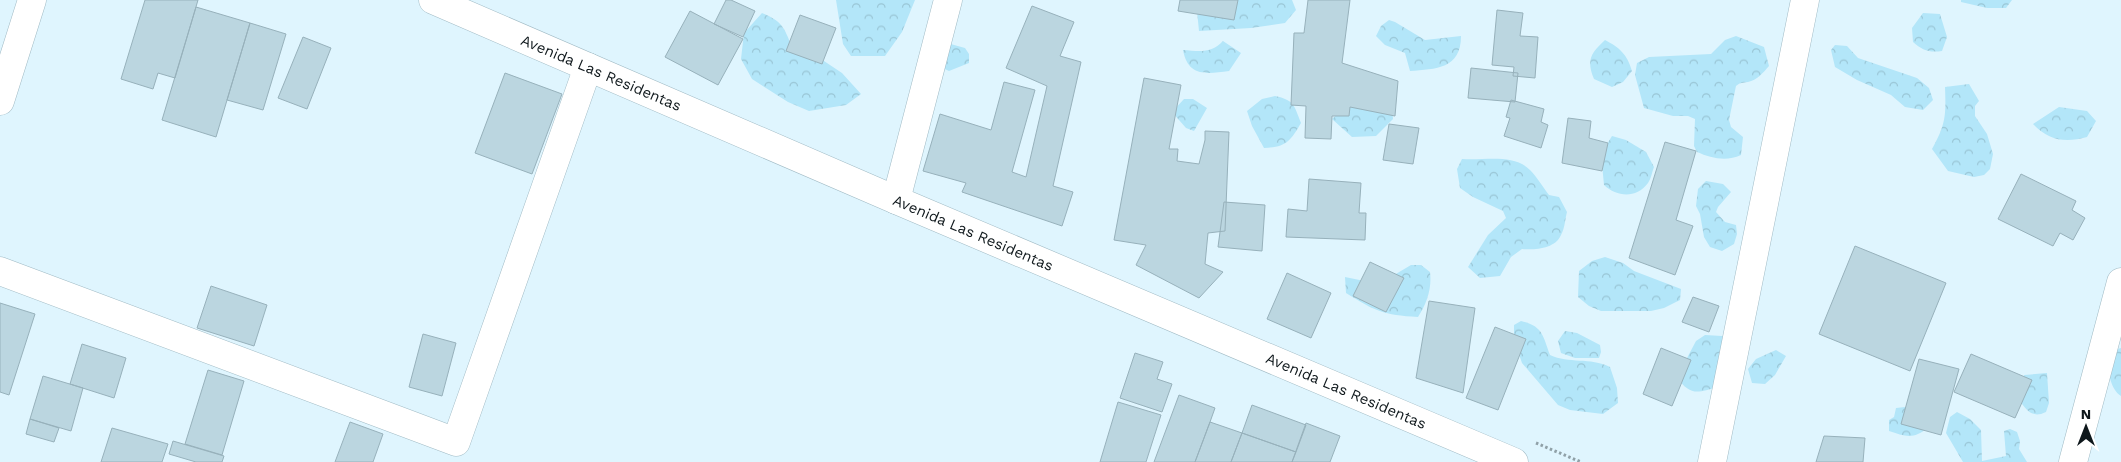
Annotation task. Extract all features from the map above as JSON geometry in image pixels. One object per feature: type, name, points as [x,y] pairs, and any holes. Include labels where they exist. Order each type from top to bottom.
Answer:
[{"type":"street","points":[[0,101],[32,0]]},
{"type":"street","name":"Avenida Las Residentas","points":[[433,0],[896,200],[1514,462]]},
{"type":"street","points":[[896,200],[948,0]]},
{"type":"street","points":[[1712,462],[1805,0]]},
{"type":"street","points":[[0,271],[456,442],[588,68]]},
{"type":"street","points":[[2073,462],[2121,282]]},
{"type":"green space","points":[[836,0],[915,0],[902,32],[885,56],[851,56],[843,44]]},
{"type":"green space","points":[[1292,0],[1296,10],[1285,23],[1251,28],[1199,31],[1196,1]]},
{"type":"green space","points":[[1961,0],[2012,0],[2006,8],[1987,8],[1961,2]]},
{"type":"green space","points":[[762,13],[774,19],[782,26],[792,47],[824,61],[842,73],[861,94],[846,105],[809,111],[788,102],[752,79],[741,59],[744,33]]},
{"type":"green space","points":[[1923,13],[1940,14],[1947,37],[1942,51],[1933,52],[1926,50],[1913,42],[1912,28]]},
{"type":"green space","points":[[1389,20],[1425,40],[1461,36],[1457,55],[1452,61],[1438,68],[1410,71],[1405,53],[1385,45],[1376,36],[1381,26]]},
{"type":"green space","points":[[1736,36],[1764,47],[1769,66],[1754,80],[1740,83],[1736,86],[1729,120],[1731,127],[1743,137],[1741,155],[1730,158],[1708,156],[1697,152],[1694,146],[1695,119],[1688,116],[1673,116],[1644,108],[1635,75],[1637,63],[1649,57],[1711,54],[1725,40]]},
{"type":"green space","points":[[1605,40],[1622,52],[1628,60],[1632,71],[1623,82],[1612,87],[1594,79],[1590,67],[1593,53]]},
{"type":"green space","points":[[1223,41],[1241,53],[1229,71],[1199,72],[1189,65],[1185,59],[1183,50],[1209,50]]},
{"type":"green space","points":[[947,43],[965,48],[969,54],[969,63],[949,71],[936,65]]},
{"type":"green space","points":[[1835,45],[1847,46],[1858,58],[1917,78],[1929,88],[1933,100],[1923,110],[1905,107],[1891,95],[1857,80],[1835,67],[1831,50]]},
{"type":"green space","points":[[1969,84],[1979,101],[1975,106],[1975,116],[1987,134],[1993,154],[1990,169],[1984,175],[1974,177],[1948,171],[1932,149],[1944,119],[1945,87]]},
{"type":"green space","points":[[1348,93],[1392,108],[1393,119],[1376,136],[1352,137],[1332,119],[1343,109]]},
{"type":"green space","points":[[1275,96],[1286,99],[1292,104],[1301,123],[1287,142],[1282,145],[1264,148],[1252,126],[1247,111],[1262,99]]},
{"type":"green space","points":[[1184,99],[1193,99],[1207,108],[1194,131],[1186,128],[1172,112]]},
{"type":"green space","points":[[2059,107],[2087,111],[2096,121],[2087,137],[2072,140],[2058,139],[2045,134],[2033,124]]},
{"type":"green space","points":[[1612,136],[1626,140],[1646,152],[1654,167],[1648,183],[1638,192],[1620,194],[1604,185],[1601,154]]},
{"type":"green space","points":[[1462,159],[1515,161],[1530,170],[1549,195],[1559,197],[1567,212],[1558,240],[1544,248],[1522,249],[1511,257],[1500,276],[1480,278],[1468,267],[1488,235],[1506,218],[1503,211],[1473,197],[1460,188],[1457,169]]},
{"type":"green space","points":[[1706,181],[1723,184],[1731,192],[1716,212],[1725,222],[1736,225],[1737,234],[1734,244],[1722,251],[1710,247],[1704,237],[1700,214],[1696,206],[1698,189]]},
{"type":"green space","points":[[1605,257],[1623,263],[1634,271],[1681,289],[1680,300],[1664,308],[1651,311],[1601,311],[1589,306],[1578,297],[1579,271],[1592,261]]},
{"type":"green space","points":[[1411,265],[1421,265],[1430,272],[1428,296],[1418,317],[1380,311],[1346,293],[1345,277],[1379,284]]},
{"type":"green space","points":[[1521,321],[1538,329],[1544,337],[1550,355],[1557,358],[1595,362],[1610,367],[1617,388],[1618,403],[1603,414],[1570,410],[1558,405],[1522,363],[1514,340],[1514,325]]},
{"type":"green space","points":[[1565,331],[1577,333],[1600,345],[1601,352],[1599,358],[1575,358],[1561,353],[1558,341]]},
{"type":"green space","points":[[1705,335],[1722,336],[1732,341],[1718,387],[1705,391],[1690,390],[1677,377],[1696,341]]},
{"type":"green space","points":[[2121,348],[2121,396],[2112,385],[2106,360],[2114,350]]},
{"type":"green space","points":[[1776,350],[1786,356],[1775,375],[1765,384],[1752,383],[1748,369],[1756,359]]},
{"type":"green space","points":[[2047,373],[2049,403],[2046,412],[2033,414],[2019,400],[2026,388],[2024,375]]},
{"type":"green space","points":[[1905,407],[1921,417],[1927,428],[1913,436],[1889,431],[1889,420],[1894,417],[1896,408]]},
{"type":"green space","points":[[1957,412],[1970,419],[1981,430],[1982,461],[2006,456],[2004,431],[2010,429],[2017,432],[2020,441],[2019,449],[2027,462],[1963,462],[1946,433],[1950,417]]},
{"type":"building","points":[[145,0],[198,0],[175,78],[158,73],[153,89],[121,79]]},
{"type":"building","points":[[726,0],[731,0],[755,11],[743,37],[714,24]]},
{"type":"building","points":[[1180,0],[1238,0],[1234,20],[1178,11]]},
{"type":"building","points":[[1308,0],[1350,0],[1342,63],[1398,81],[1395,116],[1350,107],[1349,116],[1332,116],[1331,139],[1305,138],[1306,106],[1291,105],[1294,33],[1304,33]]},
{"type":"building","points":[[1032,6],[1074,22],[1060,56],[1081,62],[1053,186],[1073,192],[1062,226],[962,192],[966,183],[923,171],[940,114],[991,130],[1004,82],[1035,90],[1012,172],[1026,177],[1047,86],[1006,68]]},
{"type":"building","points":[[196,7],[250,23],[216,137],[162,120]]},
{"type":"building","points":[[1497,10],[1523,13],[1520,36],[1538,37],[1535,78],[1513,76],[1514,67],[1492,65]]},
{"type":"building","points":[[690,11],[743,39],[718,85],[665,57]]},
{"type":"building","points":[[800,15],[836,28],[822,64],[786,51]]},
{"type":"building","points":[[250,23],[286,34],[263,110],[227,100]]},
{"type":"building","points":[[303,37],[331,48],[307,109],[278,98]]},
{"type":"building","points":[[1471,68],[1518,73],[1515,102],[1468,98]]},
{"type":"building","points":[[505,73],[562,94],[532,174],[475,153]]},
{"type":"building","points":[[1144,78],[1181,85],[1169,149],[1178,149],[1177,161],[1199,164],[1205,140],[1205,131],[1229,132],[1225,231],[1208,233],[1205,264],[1223,272],[1199,298],[1136,265],[1146,245],[1114,240]]},
{"type":"building","points":[[1511,100],[1544,109],[1541,122],[1548,125],[1541,148],[1504,136],[1510,118],[1506,117]]},
{"type":"building","points":[[1568,118],[1591,121],[1589,138],[1608,143],[1602,171],[1562,163]]},
{"type":"building","points":[[1389,124],[1419,128],[1413,164],[1383,160]]},
{"type":"building","points":[[1665,142],[1696,151],[1676,220],[1693,226],[1675,275],[1629,258]]},
{"type":"building","points":[[2021,174],[2076,201],[2072,210],[2085,218],[2073,240],[2060,233],[2053,246],[1998,219]]},
{"type":"building","points":[[1309,179],[1361,183],[1359,213],[1366,213],[1365,240],[1286,237],[1288,209],[1307,211]]},
{"type":"building","points":[[1224,202],[1265,205],[1262,251],[1218,247]]},
{"type":"building","points":[[1855,246],[1946,283],[1910,371],[1819,334]]},
{"type":"building","points":[[1370,262],[1404,278],[1386,312],[1353,296]]},
{"type":"building","points":[[1287,273],[1331,293],[1311,338],[1267,319]]},
{"type":"building","points":[[211,286],[267,305],[254,346],[197,328]]},
{"type":"building","points":[[1693,297],[1719,306],[1709,332],[1682,322]]},
{"type":"building","points":[[1429,301],[1475,308],[1463,393],[1416,378]]},
{"type":"building","points":[[0,303],[35,314],[9,395],[0,392]]},
{"type":"building","points":[[1495,327],[1526,339],[1498,410],[1466,398]]},
{"type":"building","points":[[423,334],[456,343],[442,396],[409,387]]},
{"type":"building","points":[[82,344],[126,358],[114,398],[70,384]]},
{"type":"building","points":[[1661,348],[1691,360],[1672,406],[1643,394]]},
{"type":"building","points":[[1135,353],[1163,362],[1157,379],[1172,384],[1162,412],[1120,398]]},
{"type":"building","points":[[1971,354],[2032,380],[2015,418],[1954,392]]},
{"type":"building","points":[[1919,359],[1959,369],[1941,435],[1901,424]]},
{"type":"building","points":[[208,370],[244,381],[222,455],[185,444]]},
{"type":"building","points":[[43,376],[83,388],[71,431],[30,419]]},
{"type":"building","points":[[1179,395],[1215,408],[1210,422],[1195,462],[1154,462]]},
{"type":"building","points":[[1118,402],[1161,415],[1146,462],[1100,462]]},
{"type":"building","points":[[1252,405],[1306,425],[1296,452],[1242,433]]},
{"type":"building","points":[[30,419],[59,428],[54,442],[26,434]]},
{"type":"building","points":[[350,422],[383,434],[373,462],[335,462]]},
{"type":"building","points":[[1210,422],[1242,433],[1231,462],[1195,462]]},
{"type":"building","points":[[1306,423],[1340,436],[1330,462],[1292,462]]},
{"type":"building","points":[[112,428],[168,444],[162,462],[101,462]]},
{"type":"building","points":[[1242,433],[1296,452],[1292,462],[1231,462]]},
{"type":"building","points":[[1824,436],[1865,438],[1863,462],[1816,462]]},
{"type":"building","points":[[173,441],[224,456],[222,462],[196,462],[169,454]]}]
